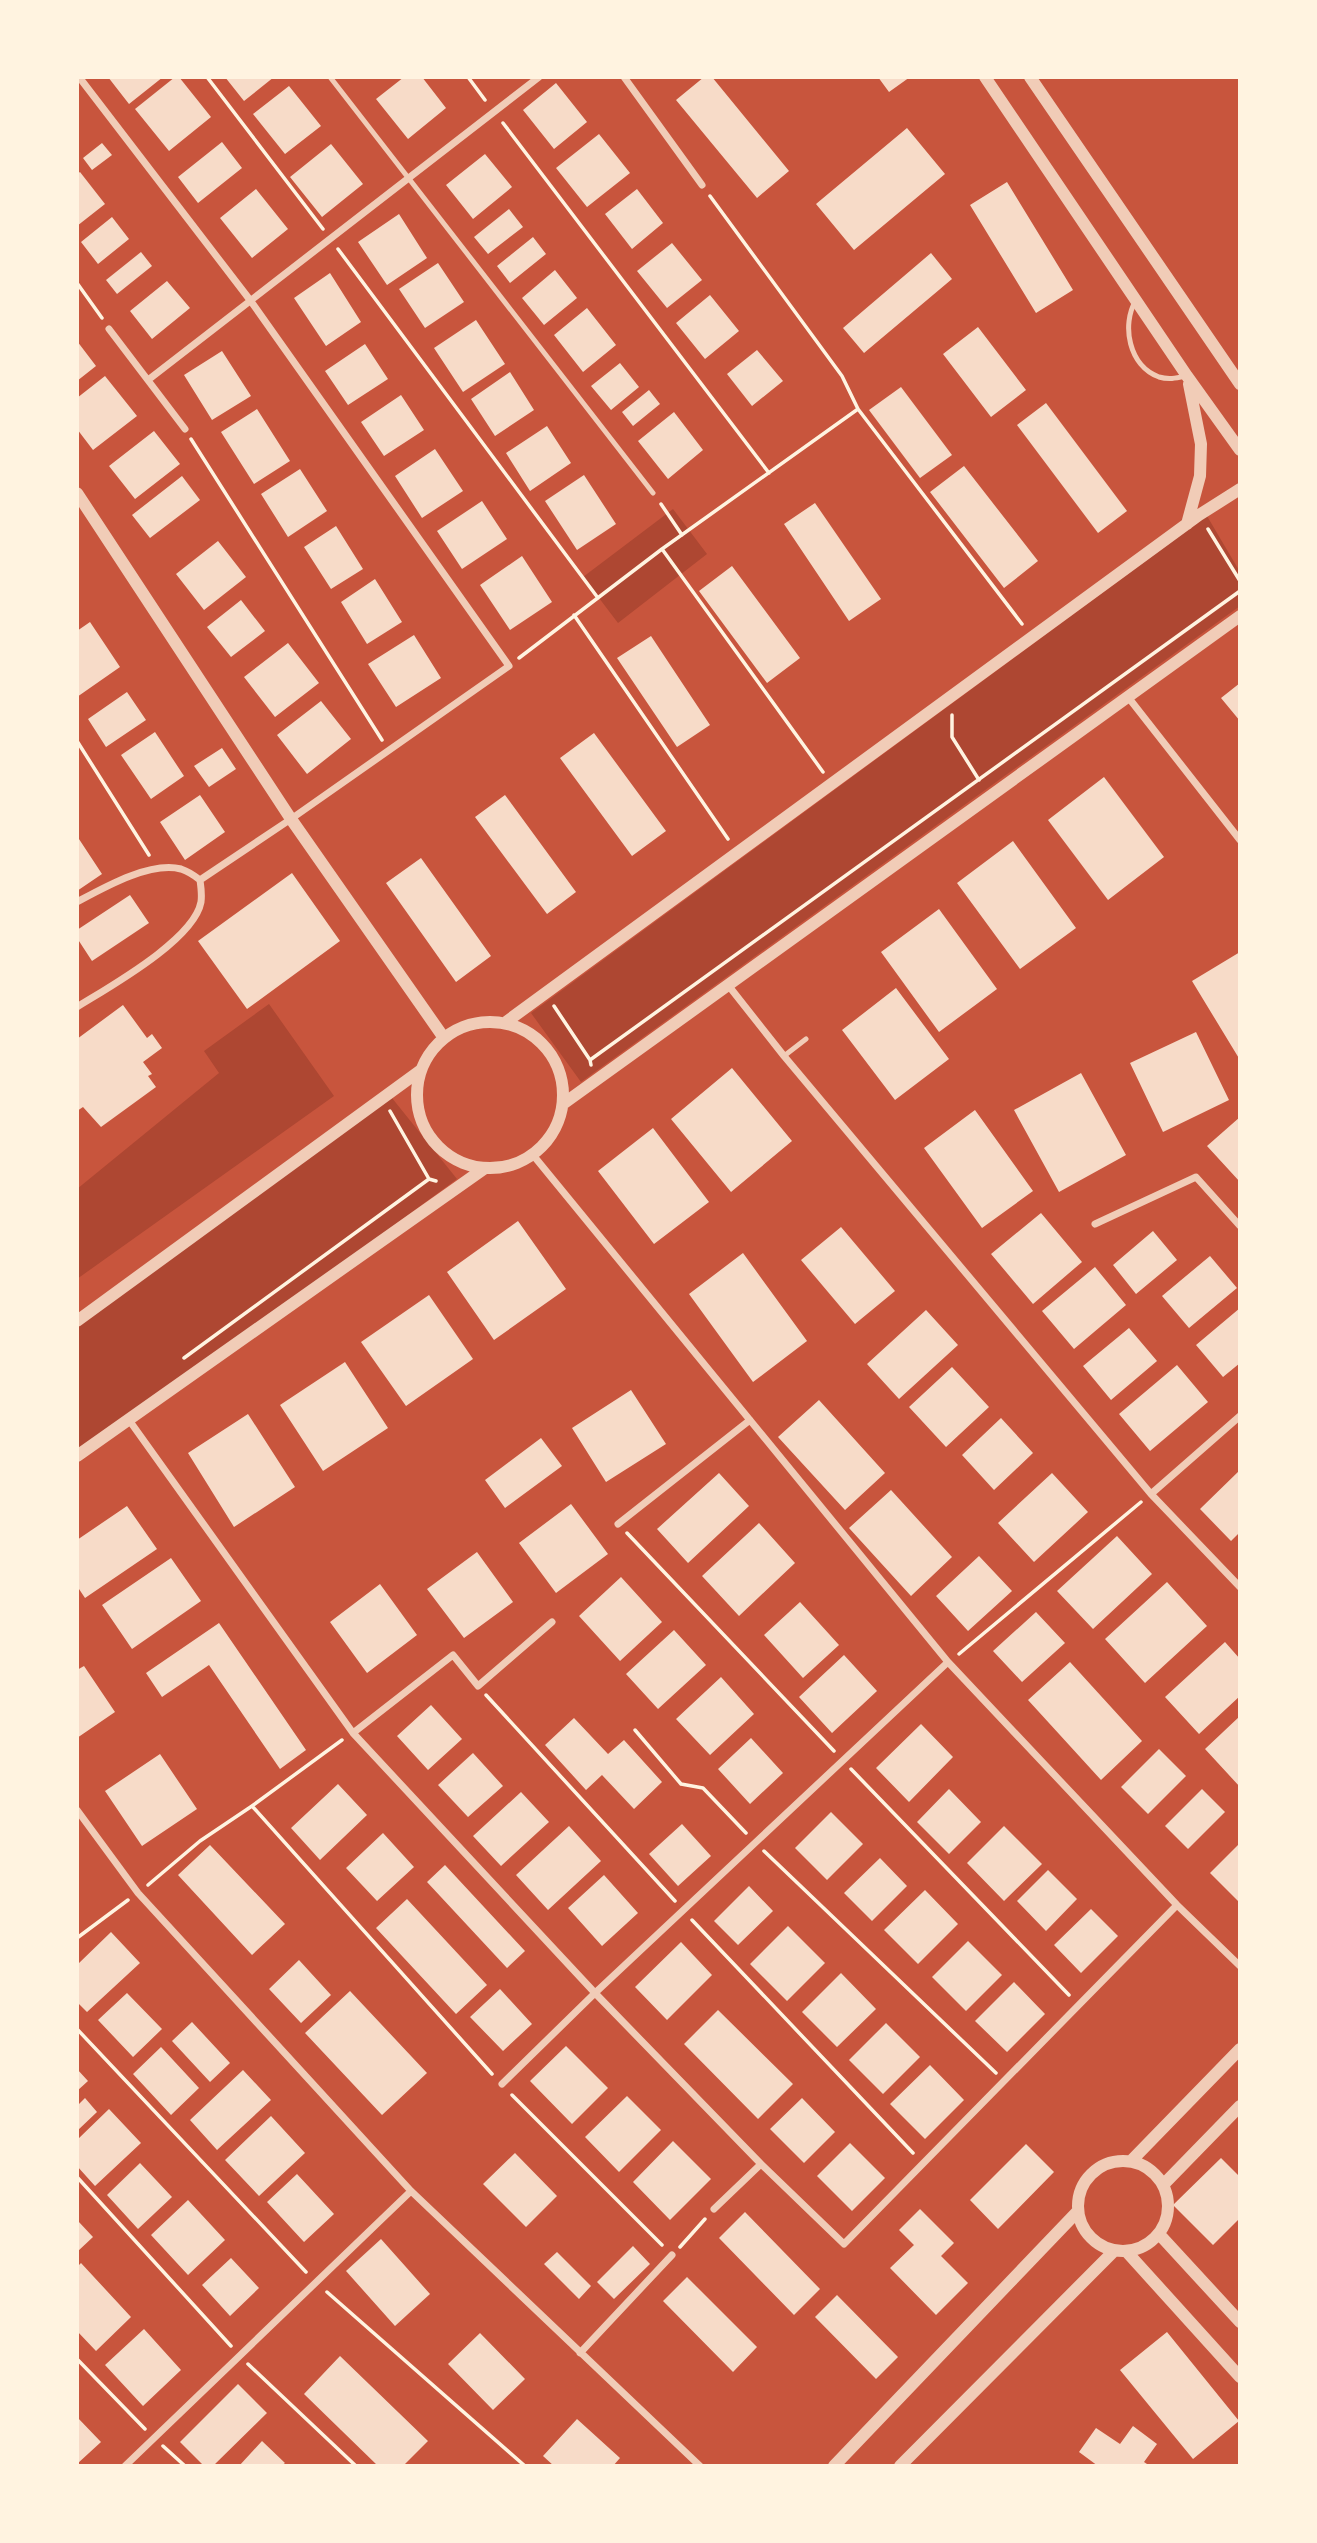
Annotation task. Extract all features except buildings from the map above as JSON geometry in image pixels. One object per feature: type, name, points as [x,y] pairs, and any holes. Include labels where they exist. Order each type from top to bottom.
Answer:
[{"type":"street","points":[[79,77],[250,300],[509,666],[201,880]]},
{"type":"street","points":[[148,380],[539,77]]},
{"type":"street","points":[[624,77],[702,185]]},
{"type":"street","points":[[985,77],[1240,450]]},
{"type":"street","points":[[1030,77],[1240,384]]},
{"type":"street","points":[[109,329],[185,429]]},
{"type":"street","points":[[1187,376],[1201,444],[1200,476],[1187,524]]},
{"type":"street","points":[[506,1022],[1199,515],[1240,489]]},
{"type":"street","points":[[77,493],[291,819],[444,1038]]},
{"type":"street","points":[[564,1104],[1240,616]]},
{"type":"street","points":[[1128,697],[1240,840]]},
{"type":"street","points":[[77,902],[113,883],[158,869],[181,869],[201,880]]},
{"type":"street","points":[[77,1007],[162,951],[190,924],[201,903],[201,880]]},
{"type":"street","points":[[728,985],[784,1056],[1151,1494],[1240,1587]]},
{"type":"street","points":[[484,1021],[506,1022],[526,1030],[543,1043],[556,1061],[563,1082],[564,1104],[553,1132],[533,1155],[510,1166],[485,1168],[463,1163],[444,1152],[429,1135],[420,1114],[417,1092],[421,1070],[430,1052],[444,1038],[463,1026],[484,1021]]},
{"type":"street","points":[[77,1321],[421,1070]]},
{"type":"street","points":[[533,1155],[948,1662],[1177,1905],[1240,1966]]},
{"type":"street","points":[[77,1456],[485,1168]]},
{"type":"street","points":[[1095,1224],[1196,1177],[1240,1226]]},
{"type":"street","points":[[1151,1494],[1240,1416]]},
{"type":"street","points":[[128,1420],[353,1733],[595,1993],[761,2164],[844,2244],[1177,1905]]},
{"type":"street","points":[[618,1524],[750,1420]]},
{"type":"street","points":[[353,1733],[453,1655],[478,1686],[552,1622]]},
{"type":"street","points":[[502,2084],[595,1993],[948,1662]]},
{"type":"street","points":[[77,1810],[138,1893],[411,2191],[700,2466]]},
{"type":"street","points":[[1131,2161],[1240,2049]]},
{"type":"street","points":[[1164,2185],[1240,2106]]},
{"type":"street","points":[[1131,2161],[1144,2165],[1155,2173],[1164,2185],[1169,2210],[1159,2234],[1139,2249],[1120,2251],[1101,2246],[1090,2237],[1082,2225],[1078,2211],[1081,2191],[1092,2173],[1103,2165],[1131,2161]]},
{"type":"street","points":[[714,2209],[761,2164]]},
{"type":"street","points":[[125,2466],[411,2191]]},
{"type":"street","points":[[834,2466],[1078,2211]]},
{"type":"street","points":[[1159,2234],[1240,2322]]},
{"type":"street","points":[[1120,2251],[1240,2376]]},
{"type":"street","points":[[900,2466],[1120,2251]]},
{"type":"street","points":[[580,2353],[672,2255]]},
{"type":"lane","points":[[330,77],[653,494]]},
{"type":"lane","points":[[1136,300],[1127,321],[1128,336],[1145,368],[1168,379],[1187,376]]},
{"type":"lane","points":[[784,1056],[806,1039]]},
{"type":"path","points":[[207,77],[598,598]]},
{"type":"path","points":[[468,77],[769,473]]},
{"type":"path","points":[[702,185],[842,376],[858,409],[1032,637]]},
{"type":"path","points":[[77,283],[109,329]]},
{"type":"path","points":[[509,666],[662,549],[858,409]]},
{"type":"path","points":[[185,429],[389,750]]},
{"type":"path","points":[[653,494],[682,535]]},
{"type":"path","points":[[1199,515],[1240,581]]},
{"type":"path","points":[[662,549],[832,784]]},
{"type":"path","points":[[590,1060],[1240,591]]},
{"type":"path","points":[[574,615],[737,853]]},
{"type":"path","points":[[952,695],[953,737],[990,796]]},
{"type":"path","points":[[77,741],[158,869]]},
{"type":"path","points":[[545,993],[590,1060],[594,1082]]},
{"type":"path","points":[[382,1098],[429,1179],[458,1187]]},
{"type":"path","points":[[176,1363],[429,1179]]},
{"type":"path","points":[[948,1662],[1151,1494]]},
{"type":"path","points":[[478,1686],[684,1911],[924,2164]]},
{"type":"path","points":[[635,1730],[681,1784],[704,1788],[756,1843],[1005,2081]]},
{"type":"path","points":[[77,1938],[138,1893],[200,1841],[353,1733]]},
{"type":"path","points":[[252,1806],[502,2084],[672,2255],[714,2209]]},
{"type":"path","points":[[77,2029],[316,2282],[525,2466]]},
{"type":"path","points":[[77,2177],[240,2356],[356,2466]]},
{"type":"path","points":[[77,2359],[185,2466]]},
{"type":"shaded area","points":[[673,509],[707,554],[618,623],[583,577]]},
{"type":"shaded area","points":[[1207,516],[1240,572],[1240,606],[581,1082],[531,1013]]},
{"type":"shaded area","points":[[269,1004],[334,1096],[77,1279],[77,1189],[219,1073],[204,1051]]},
{"type":"shaded area","points":[[392,1098],[457,1179],[129,1420],[77,1453],[77,1324]]}]
